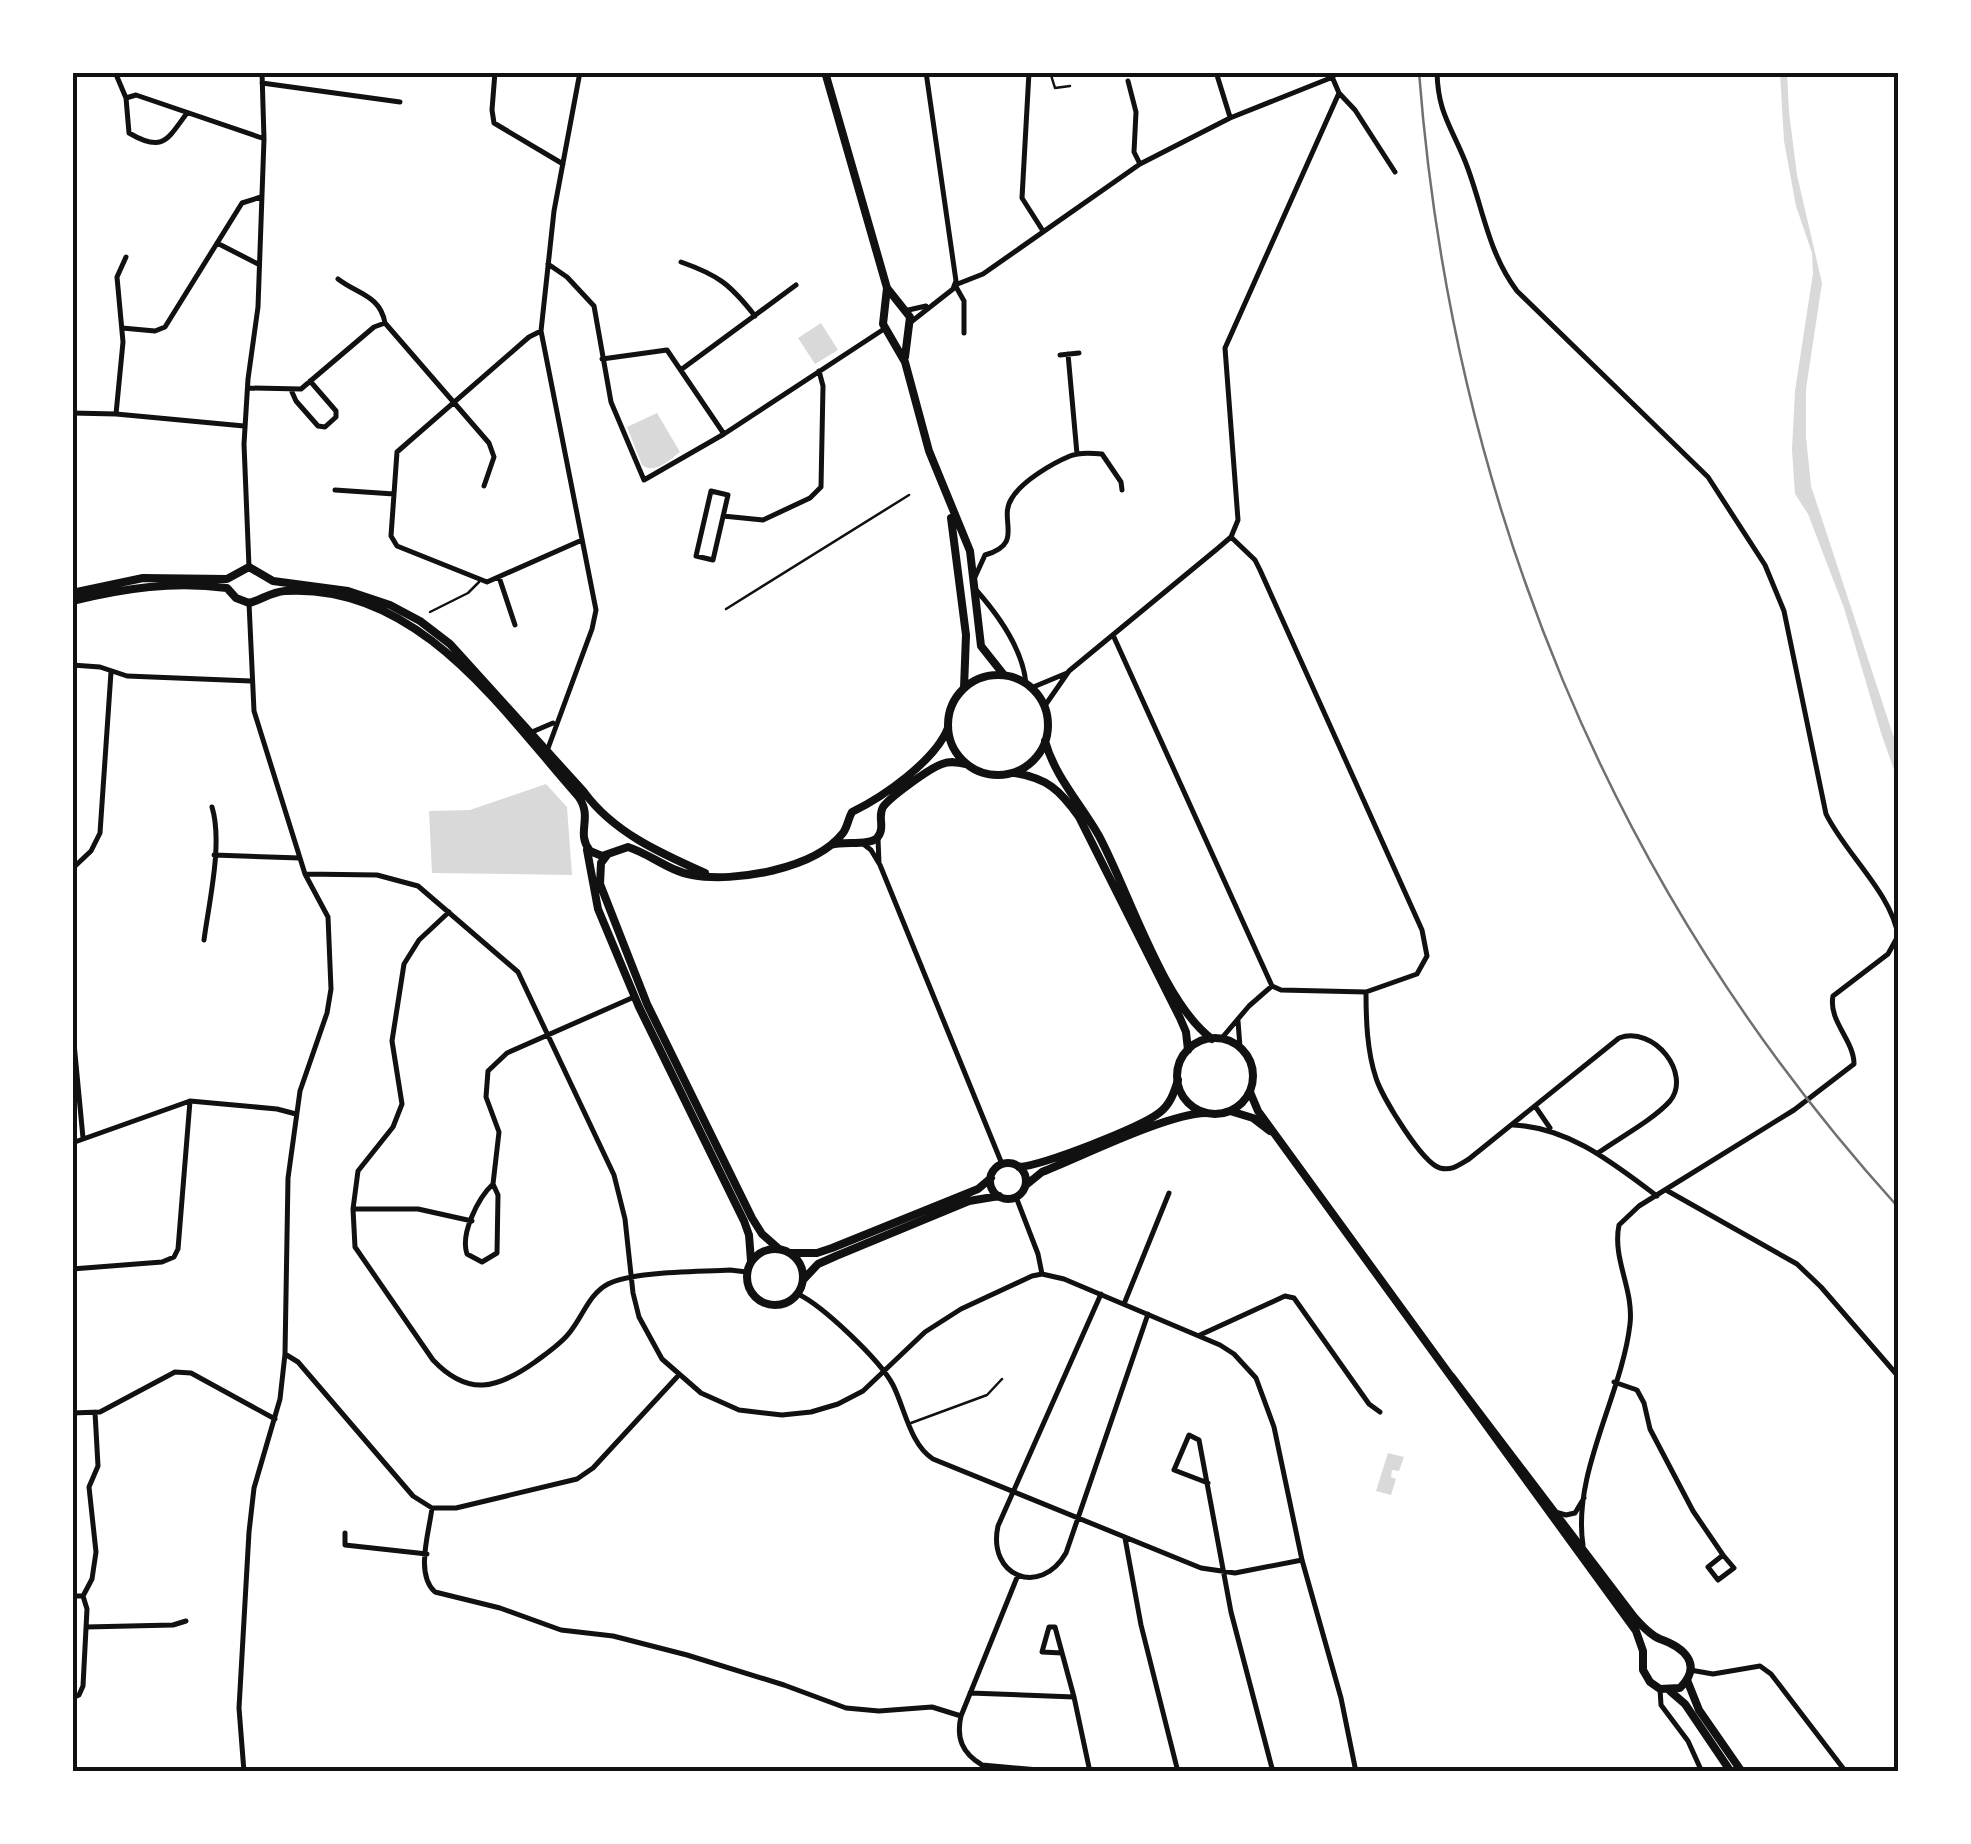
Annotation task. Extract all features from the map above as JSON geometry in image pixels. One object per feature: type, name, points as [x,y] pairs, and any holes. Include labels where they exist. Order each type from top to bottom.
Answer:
[{"type":"street","points":[[116,72],[126,98],[128,133],[156,144],[165,142],[190,114]]},
{"type":"street","points":[[249,567],[244,524],[244,426],[260,265],[262,72]]},
{"type":"street","points":[[494,72],[494,123],[563,164]]},
{"type":"street","points":[[547,751],[596,610],[541,330],[563,164],[580,72]]},
{"type":"street","points":[[825,72],[887,288],[911,322]]},
{"type":"street","points":[[926,72],[955,285],[964,302],[964,333]]},
{"type":"street","points":[[1029,72],[1022,198],[1043,231]]},
{"type":"street","points":[[1216,72],[1230,118]]},
{"type":"street","points":[[1438,72],[1445,122],[1465,160],[1499,268],[1517,292],[1708,477],[1765,565],[1784,611],[1826,814],[1897,929],[1895,946],[1832,996],[1831,1009],[1855,1059],[1849,1069],[1799,1106],[1639,1206],[1619,1224],[1616,1249],[1630,1310],[1628,1333],[1585,1496],[1584,1551]]},
{"type":"street","points":[[904,362],[906,333],[911,322],[955,285],[983,274],[1140,164],[1230,118],[1331,75],[1339,93],[1394,172]]},
{"type":"street","points":[[1128,81],[1136,112],[1134,152],[1140,164]]},
{"type":"street","points":[[262,83],[400,102]]},
{"type":"street","points":[[1044,708],[1069,672],[1231,537],[1238,520],[1238,496],[1225,348],[1339,93]]},
{"type":"street","points":[[126,98],[136,95],[264,139]]},
{"type":"street","points":[[122,328],[164,327],[242,203],[262,197]]},
{"type":"street","points":[[217,243],[260,265]]},
{"type":"street","points":[[116,414],[122,328],[117,277],[126,257]]},
{"type":"street","points":[[681,262],[714,274],[732,287],[754,316]]},
{"type":"street","points":[[548,264],[567,277],[594,306],[611,402],[644,480],[888,332],[906,333]]},
{"type":"street","points":[[338,279],[349,288],[367,293],[383,312],[385,324],[492,448],[494,457],[484,486]]},
{"type":"street","points":[[682,369],[796,285]]},
{"type":"street","points":[[887,288],[888,332],[904,362],[914,405],[948,504],[969,548],[981,646],[1004,675],[1028,686],[1069,672]]},
{"type":"street","points":[[885,314],[892,309],[928,305]]},
{"type":"street","points":[[248,388],[292,392],[310,382],[374,327],[385,324]]},
{"type":"street","points":[[541,330],[528,336],[397,452],[391,536],[397,546],[478,582],[499,577],[582,540]]},
{"type":"street","points":[[602,360],[666,350],[724,434]]},
{"type":"street","points":[[1077,454],[1064,354],[1080,352]]},
{"type":"street","points":[[724,516],[763,520],[818,492],[824,479],[824,386],[819,372]]},
{"type":"street","points":[[292,392],[318,426],[325,427],[336,417],[336,410],[310,382]]},
{"type":"street","points":[[72,413],[244,426]]},
{"type":"street","points":[[974,577],[985,556],[1008,540],[1007,510],[1014,494],[1052,466],[1077,454],[1102,454],[1121,482],[1122,490]]},
{"type":"street","points":[[335,490],[394,494]]},
{"type":"street","points":[[711,491],[728,495],[724,516],[713,560],[696,556],[711,491]]},
{"type":"street","points":[[948,504],[958,552],[966,635],[964,688]]},
{"type":"street","points":[[1113,635],[1272,986],[1282,990],[1366,992],[1417,974],[1427,956],[1422,930],[1260,570],[1231,537]]},
{"type":"street","points":[[969,548],[985,556]]},
{"type":"street","points":[[72,597],[143,578],[219,580],[249,567],[272,582],[348,592],[390,605],[450,644],[597,811],[629,837],[710,875]]},
{"type":"street","points":[[261,598],[266,590],[262,574]]},
{"type":"street","points":[[232,592],[233,576]]},
{"type":"street","points":[[499,577],[515,626]]},
{"type":"street","points":[[72,597],[144,585],[219,587],[248,603],[285,591],[347,598],[388,612],[432,639],[578,796],[588,816],[583,836],[598,908],[634,997],[744,1221],[751,1261]]},
{"type":"street","points":[[976,589],[996,612],[1028,686],[1044,708],[1051,762],[1100,838],[1180,1003],[1196,1026],[1216,1039],[1240,1047]]},
{"type":"street","points":[[244,1772],[239,1708],[249,1532],[254,1488],[274,1418],[284,1354],[288,1178],[300,1090],[331,990],[330,926],[305,874],[254,711],[248,603]]},
{"type":"street","points":[[72,665],[100,667],[127,676],[251,682]]},
{"type":"street","points":[[72,869],[92,851],[100,833],[111,672]]},
{"type":"street","points":[[826,846],[846,826],[852,812],[864,808],[932,756],[948,728],[954,700],[964,688],[976,680],[1004,675]]},
{"type":"street","points":[[529,731],[536,732],[555,721]]},
{"type":"street","points":[[948,728],[950,741],[966,764]]},
{"type":"street","points":[[1014,773],[1028,766],[1046,742]]},
{"type":"street","points":[[880,866],[876,845],[882,809],[937,766],[966,764],[989,775],[1034,776],[1056,787],[1079,817],[1186,1032],[1188,1050],[1179,1065],[1178,1080],[1167,1106],[1147,1120],[1042,1163],[1019,1167],[1002,1164]]},
{"type":"street","points":[[204,940],[214,855],[212,807]]},
{"type":"street","points":[[864,808],[875,812],[882,821]]},
{"type":"street","points":[[607,816],[590,820],[583,836],[590,852],[628,847],[687,874],[742,876],[774,871],[826,846],[878,836]]},
{"type":"street","points":[[846,826],[872,850],[880,866],[1002,1164]]},
{"type":"street","points":[[621,829],[622,840],[601,862],[600,884],[647,1004],[762,1234],[791,1253],[816,1253],[978,1188],[1002,1164]]},
{"type":"street","points":[[214,855],[300,858]]},
{"type":"street","points":[[305,874],[398,879],[430,894],[518,972],[614,1175],[626,1218],[639,1317],[649,1339],[678,1376],[726,1406],[782,1415],[838,1404],[863,1391],[908,1346],[942,1320],[1042,1274],[1064,1279],[1200,1335],[1234,1354],[1256,1378],[1264,1395],[1356,1772]]},
{"type":"street","points":[[449,912],[419,940],[404,964],[392,1041],[402,1104],[392,1126],[358,1170],[353,1209],[355,1248],[433,1360],[446,1374],[463,1383],[500,1383],[567,1337],[596,1293],[614,1282],[730,1270],[746,1272]]},
{"type":"street","points":[[1891,914],[1898,919]]},
{"type":"street","points":[[1188,1050],[1216,1039],[1272,986]]},
{"type":"street","points":[[1366,992],[1366,1020],[1376,1079],[1384,1097],[1432,1164],[1445,1169],[1457,1167],[1619,1038],[1638,1034],[1652,1040],[1675,1072],[1677,1084],[1673,1095],[1598,1153]]},
{"type":"street","points":[[493,1184],[484,1192],[465,1238],[467,1254],[482,1262],[491,1260],[500,1244],[498,1195],[493,1184],[499,1132],[486,1097],[488,1071],[506,1053],[634,997]]},
{"type":"street","points":[[72,1022],[83,1139]]},
{"type":"street","points":[[1238,1022],[1240,1047],[1252,1068],[1250,1092],[1258,1111],[1636,1631],[1650,1682],[1685,1704],[1732,1772]]},
{"type":"street","points":[[1178,1080],[1186,1100],[1206,1113]]},
{"type":"street","points":[[1230,1111],[1250,1092]]},
{"type":"street","points":[[72,1143],[190,1101],[296,1114]]},
{"type":"street","points":[[72,1269],[162,1262],[174,1257],[178,1249],[190,1101]]},
{"type":"street","points":[[1534,1106],[1552,1130]]},
{"type":"street","points":[[1016,1197],[1042,1172],[1190,1113],[1230,1111],[1253,1118],[1276,1136]]},
{"type":"street","points":[[1510,1125],[1552,1130],[1598,1153],[1657,1196]]},
{"type":"street","points":[[1019,1167],[1026,1185]]},
{"type":"street","points":[[991,1178],[992,1188],[999,1196]]},
{"type":"street","points":[[1666,1190],[1797,1264],[1898,1376]]},
{"type":"street","points":[[1124,1304],[1169,1193]]},
{"type":"street","points":[[779,1248],[758,1253],[746,1272],[751,1292],[769,1304],[790,1301],[818,1264],[836,1256],[969,1201],[1016,1197]]},
{"type":"street","points":[[1016,1197],[1042,1274]]},
{"type":"street","points":[[353,1209],[418,1209],[472,1222]]},
{"type":"street","points":[[791,1253],[802,1270],[803,1280]]},
{"type":"street","points":[[798,1294],[825,1311],[885,1373],[924,1453],[933,1459],[1201,1568],[1224,1573],[1302,1560]]},
{"type":"street","points":[[1101,1294],[994,1540],[997,1555],[1018,1576],[1044,1576],[1059,1566],[1148,1314]]},
{"type":"street","points":[[1200,1335],[1286,1296],[1294,1298],[1369,1404],[1380,1412]]},
{"type":"street","points":[[284,1354],[298,1362],[412,1496],[432,1508],[456,1508],[578,1478],[678,1376]]},
{"type":"street","points":[[72,1413],[95,1412],[174,1372],[191,1372],[274,1418]]},
{"type":"street","points":[[1451,1376],[1634,1617],[1660,1639],[1679,1646],[1688,1657],[1688,1680],[1699,1710],[1742,1772]]},
{"type":"street","points":[[1614,1382],[1637,1390],[1650,1429],[1693,1511],[1734,1568],[1718,1580],[1708,1566],[1723,1554]]},
{"type":"street","points":[[72,1698],[83,1686],[87,1609],[83,1596],[92,1579],[96,1552],[90,1487],[98,1466],[95,1412]]},
{"type":"street","points":[[1208,1483],[1174,1470],[1189,1434],[1199,1440],[1208,1483],[1230,1612],[1273,1772]]},
{"type":"street","points":[[1555,1512],[1575,1513],[1585,1496]]},
{"type":"street","points":[[432,1508],[426,1580],[429,1588],[444,1596],[500,1608],[561,1630],[613,1636],[687,1655],[846,1708],[878,1711],[932,1707],[961,1716]]},
{"type":"street","points":[[345,1533],[344,1545],[426,1554]]},
{"type":"street","points":[[1125,1538],[1178,1772]]},
{"type":"street","points":[[1018,1576],[961,1716],[960,1739],[964,1750],[982,1765],[1062,1772]]},
{"type":"street","points":[[72,1596],[83,1596]]},
{"type":"street","points":[[86,1627],[172,1625],[186,1621]]},
{"type":"street","points":[[1062,1653],[1042,1652],[1049,1627],[1055,1627],[1074,1697],[1090,1758],[1090,1772]]},
{"type":"street","points":[[1643,1651],[1649,1642],[1660,1639]]},
{"type":"street","points":[[1690,1670],[1713,1674],[1760,1666],[1771,1674],[1846,1772]]},
{"type":"street","points":[[1665,1690],[1680,1688],[1688,1680]]},
{"type":"street","points":[[1665,1690],[1661,1705],[1688,1741],[1702,1772]]},
{"type":"street","points":[[970,1693],[1074,1697]]},
{"type":"lane","points":[[1050,72],[1055,88],[1070,86]]},
{"type":"lane","points":[[1128,81],[1133,72]]},
{"type":"lane","points":[[726,609],[909,495]]},
{"type":"lane","points":[[430,612],[468,593],[478,582]]},
{"type":"lane","points":[[909,1424],[987,1395],[1002,1379]]},
{"type":"shaded area","points":[[1780,73],[1787,73],[1797,175],[1822,283],[1806,389],[1811,486],[1898,750],[1898,781],[1844,608],[1808,514],[1795,494],[1795,391],[1813,273],[1812,253],[1796,206],[1784,141]]},
{"type":"shaded area","points":[[821,323],[838,350],[815,364],[798,338]]},
{"type":"shaded area","points":[[657,413],[680,452],[662,465],[647,468],[642,465],[627,427]]},
{"type":"shaded area","points":[[546,784],[567,807],[572,875],[432,873],[429,811],[470,810]]},
{"type":"shaded area","points":[[1388,1453],[1404,1457],[1399,1471],[1392,1470],[1391,1477],[1396,1479],[1391,1495],[1376,1491]]},
{"type":"railway","points":[[1419,72],[1437,230],[1467,385],[1509,535],[1563,680],[1629,821],[1706,956],[1796,1084],[1898,1207]]}]
